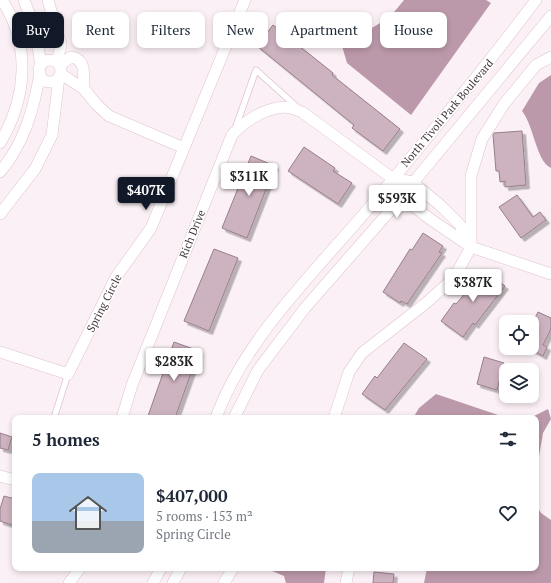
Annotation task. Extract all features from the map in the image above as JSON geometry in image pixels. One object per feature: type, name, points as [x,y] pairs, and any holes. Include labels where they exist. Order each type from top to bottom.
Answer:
[{"type":"street","points":[[0,143],[15,114],[21,90],[23,69],[20,42],[9,13],[2,0]]},
{"type":"street","points":[[24,0],[35,29],[41,77],[46,81],[53,81],[59,70],[71,57],[81,61],[83,65],[84,89]]},
{"type":"street","points":[[0,214],[36,169],[52,135],[61,45],[48,0]]},
{"type":"street","name":"Spring Circle","points":[[68,374],[116,277],[152,228],[245,0]]},
{"type":"street","name":"North Tivoli Park Boulevard","points":[[217,415],[221,402],[244,360],[283,308],[374,202],[392,178],[493,58],[536,0]]},
{"type":"street","name":"North Tivoli Park Boulevard","points":[[236,415],[258,370],[297,319],[551,16]]},
{"type":"street","points":[[335,415],[349,372],[362,353],[426,303],[454,278],[471,247],[471,176],[482,139],[504,104],[536,65],[551,57]]},
{"type":"street","points":[[493,58],[507,68]]},
{"type":"street","points":[[0,172],[11,159],[24,133],[32,110],[40,69],[49,60],[59,70],[84,89],[96,104],[109,116],[184,148]]},
{"type":"street","points":[[23,69],[40,69]]},
{"type":"street","name":"Rich Drive","points":[[123,415],[132,385],[232,135],[245,122],[260,113],[285,107],[302,112],[392,178],[401,196]]},
{"type":"street","points":[[446,114],[460,125]]},
{"type":"street","points":[[392,178],[412,182],[440,205],[460,225],[471,247]]},
{"type":"street","points":[[401,196],[430,219],[471,247],[551,274]]},
{"type":"street","points":[[283,308],[297,319]]},
{"type":"street","points":[[0,352],[68,374]]},
{"type":"street","points":[[0,476],[12,479]]},
{"type":"street","points":[[68,583],[78,571]]},
{"type":"street","points":[[154,583],[160,571]]},
{"type":"street","points":[[173,583],[179,571]]},
{"type":"street","points":[[224,583],[231,571]]},
{"type":"street","points":[[346,583],[348,571]]},
{"type":"lane","points":[[232,135],[256,70],[302,112]]},
{"type":"lane","points":[[55,415],[68,374]]},
{"type":"shaded area","points":[[404,0],[486,0],[491,3],[411,115],[347,63],[343,48],[372,48],[372,28],[380,23],[380,48],[447,48],[447,12],[394,12]]},
{"type":"shaded area","points":[[551,75],[551,168],[546,164],[538,151],[526,117],[522,111],[539,83]]},
{"type":"shaded area","points":[[436,394],[498,415],[415,415],[419,408]]},
{"type":"shaded area","points":[[548,409],[551,419],[543,433],[539,456],[539,415],[536,415]]},
{"type":"shaded area","points":[[539,510],[551,520],[551,583],[424,583],[426,571],[539,571]]},
{"type":"shaded area","points":[[272,571],[326,571],[324,583],[286,583],[284,576]]},
{"type":"building","points":[[273,25],[276,27],[276,48],[302,48],[333,73],[332,75],[400,129],[383,151],[352,128],[354,125],[259,48],[268,48],[268,32]]},
{"type":"building","points":[[522,131],[526,185],[505,187],[505,181],[500,182],[499,171],[496,171],[493,135],[494,133]]},
{"type":"building","points":[[304,147],[335,168],[333,171],[352,183],[338,204],[288,171]]},
{"type":"building","points":[[251,156],[275,166],[247,238],[222,228]]},
{"type":"building","points":[[517,195],[533,217],[540,212],[546,220],[521,238],[499,207]]},
{"type":"building","points":[[423,233],[443,246],[439,252],[442,253],[407,304],[401,301],[400,303],[383,292],[410,249],[412,250]]},
{"type":"building","points":[[214,249],[238,258],[209,331],[184,321]]},
{"type":"building","points":[[482,269],[505,286],[475,325],[473,323],[463,337],[441,321],[454,303],[456,304],[462,297]]},
{"type":"building","points":[[538,312],[551,318],[551,329],[543,345],[547,347],[543,356],[539,354],[539,315],[536,315]]},
{"type":"building","points":[[174,342],[199,351],[176,415],[148,415]]},
{"type":"building","points":[[404,343],[427,359],[385,410],[362,394],[375,376],[377,378]]},
{"type":"building","points":[[484,357],[504,363],[499,363],[499,382],[497,390],[477,384]]},
{"type":"building","points":[[0,433],[12,437],[8,450],[0,448]]},
{"type":"building","points":[[4,496],[12,498],[12,525],[0,521],[0,509]]},
{"type":"building","points":[[374,572],[394,574],[393,583],[373,583]]}]
